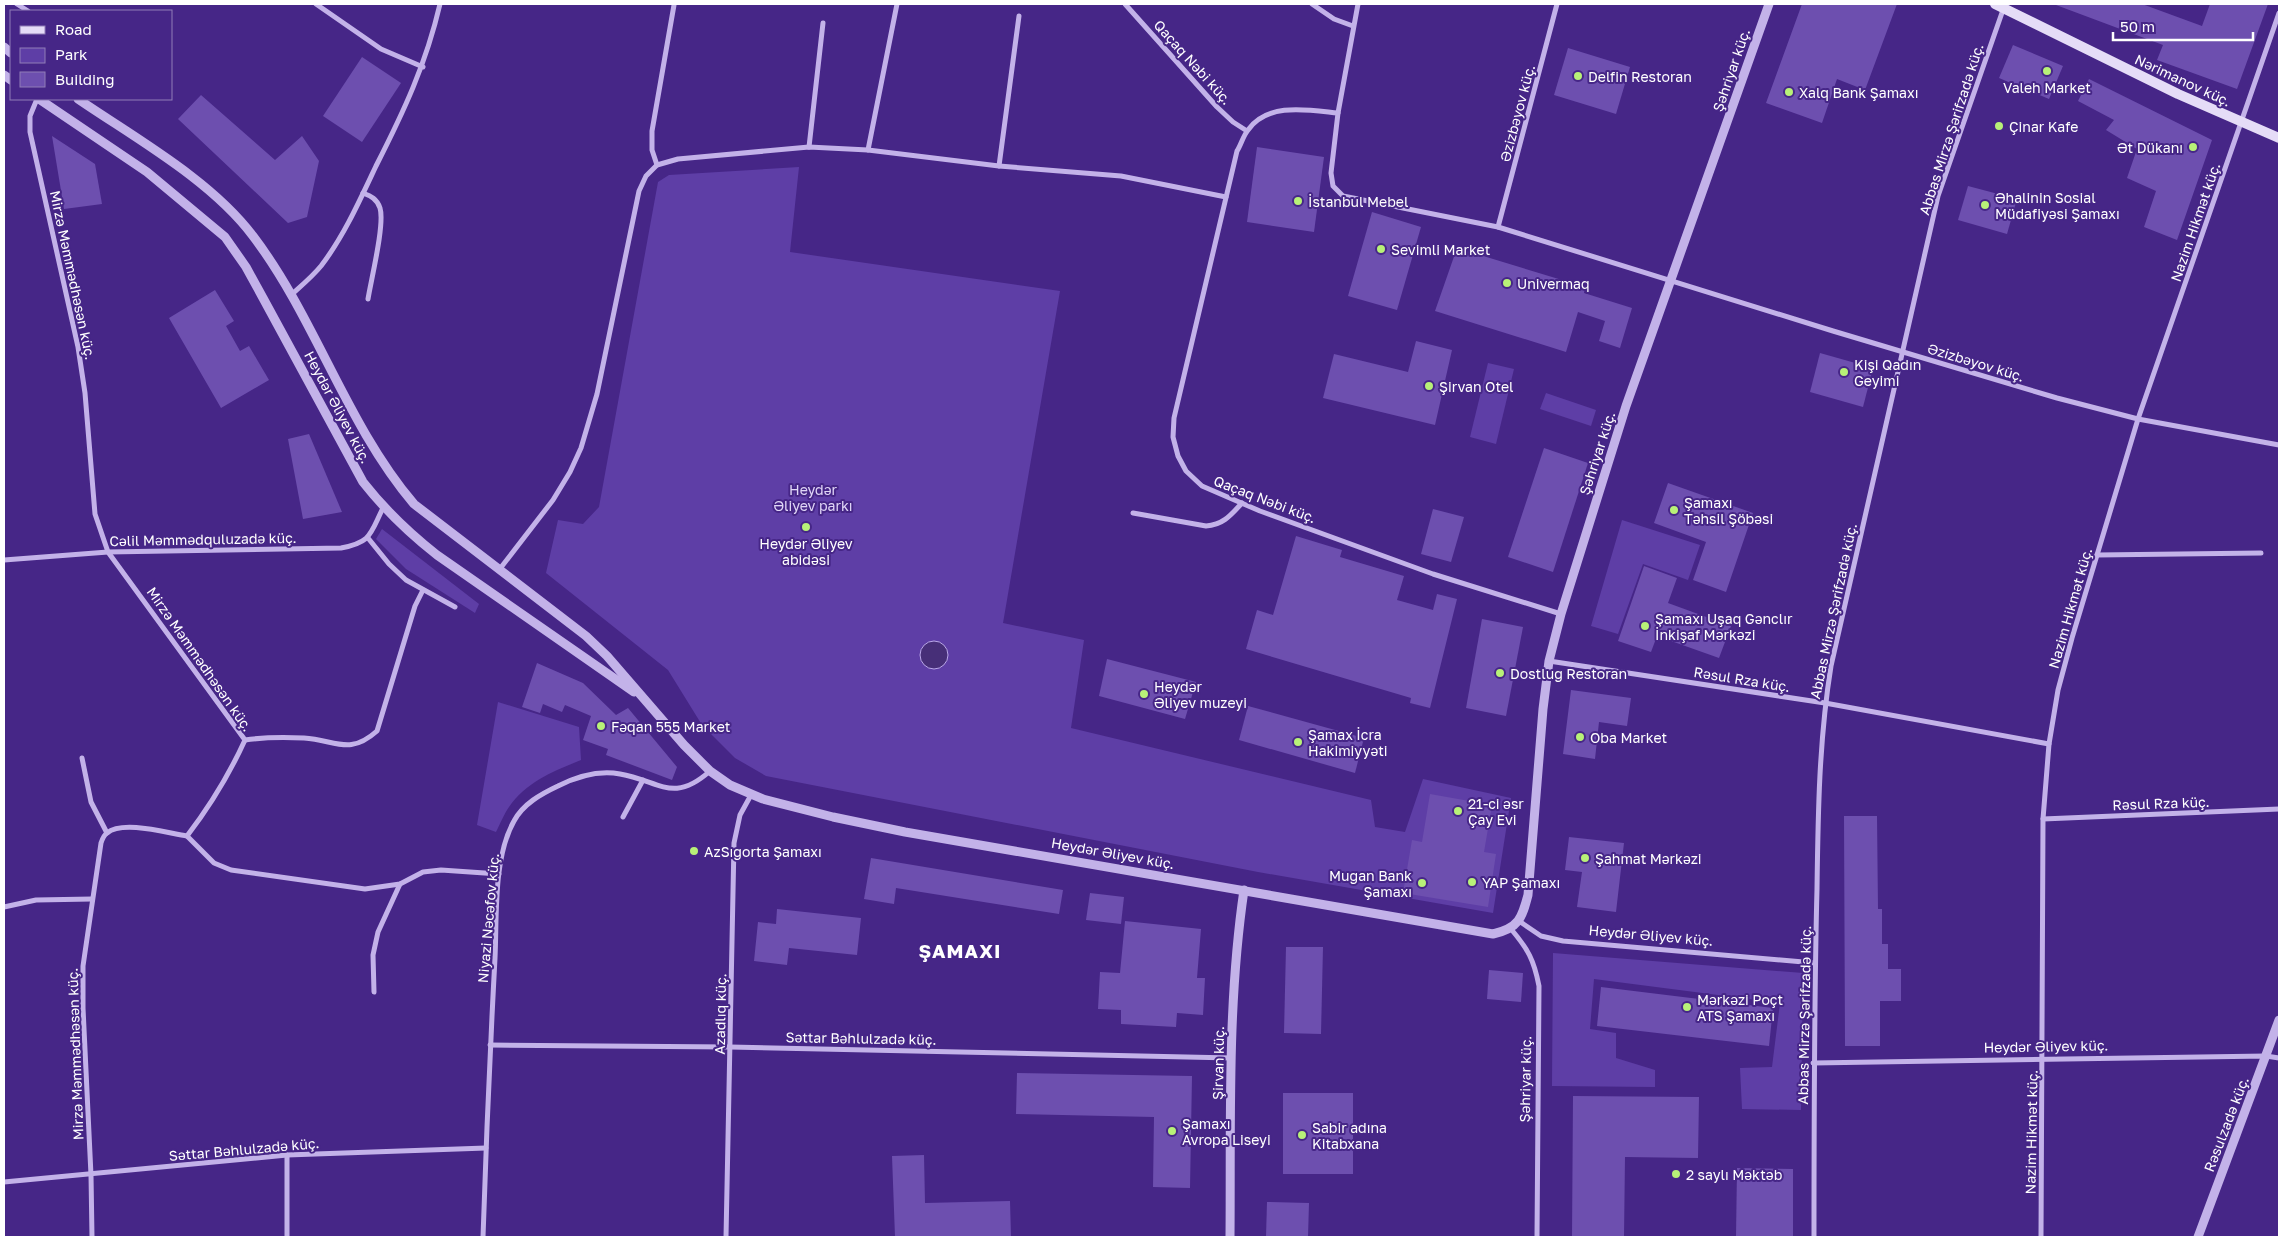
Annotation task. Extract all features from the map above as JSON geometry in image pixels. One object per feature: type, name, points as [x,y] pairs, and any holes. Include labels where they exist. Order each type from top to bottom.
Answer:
[{"type":"main road","name":"Nərimanov küç.","points":[[2002,5],[2178,94],[2279,138]]},
{"type":"street","points":[[316,4],[381,49],[423,67]]},
{"type":"street","points":[[290,295],[320,267],[341,235],[363,193],[423,67],[440,4]]},
{"type":"street","points":[[868,150],[897,4]]},
{"type":"street","name":"Qaçaq Nəbi küç.","points":[[1125,4],[1217,107],[1233,122],[1247,131]]},
{"type":"street","points":[[1312,4],[1334,19],[1353,26]]},
{"type":"street","points":[[1338,113],[1358,4]]},
{"type":"street","name":"Əzizbəyov küç.","points":[[1498,227],[1557,4]]},
{"type":"street","name":"Şəhriyar küç.","points":[[1536,1237],[1539,986],[1535,965],[1515,925],[1528,895],[1538,764],[1549,661],[1561,614],[1621,422],[1769,4]]},
{"type":"street","name":"Abbas Mirzə Şərifzadə küç.","points":[[1814,1237],[1813,1063],[1815,963],[1819,772],[1825,703],[1831,666],[1938,196],[2002,5]]},
{"type":"street","points":[[657,165],[652,150],[652,131],[674,6]]},
{"type":"street","name":"Nazim Hikmət küç.","points":[[2041,1237],[2043,819],[2048,744],[2058,690],[2096,555],[2138,419],[2279,13]]},
{"type":"street","points":[[999,166],[1019,16]]},
{"type":"street","points":[[808,147],[823,23]]},
{"type":"street","name":"Mirzə Məmmədhəsən küç.","points":[[38,100],[30,116],[30,132],[78,347],[85,393],[95,514],[108,552],[245,740],[232,768],[187,836]]},
{"type":"street","name":"Heydər Əliyev küç.","points":[[39,100],[147,172],[225,237],[259,290],[363,482],[383,508],[406,531],[437,555],[644,699],[684,745],[710,771],[730,785],[751,795],[833,817],[905,832],[1476,932],[1494,934],[1515,925],[1541,936],[1563,941],[1815,963]]},
{"type":"street","points":[[79,100],[198,182],[232,211],[253,236],[290,295],[375,450],[396,483],[414,504],[586,636],[607,656],[644,699]]},
{"type":"street","name":"Qaçaq Nəbi küç.","points":[[1338,113],[1298,109],[1274,112],[1259,119],[1247,131],[1237,151],[1174,418],[1173,437],[1178,456],[1186,471],[1202,486],[1242,503],[1433,574],[1561,614]]},
{"type":"street","name":"Əzizbəyov küç.","points":[[1338,113],[1331,173],[1333,186],[1343,196],[1498,227],[2057,398],[2138,419],[2279,445]]},
{"type":"street","points":[[499,570],[553,500],[570,472],[581,448],[597,394],[639,191],[646,176],[657,165],[678,159],[808,147],[868,150],[999,166],[1121,176],[1226,197]]},
{"type":"street","points":[[363,193],[375,198],[381,209],[380,229],[368,299]]},
{"type":"street","points":[[1134,513],[1206,526],[1217,525],[1225,520],[1242,503]]},
{"type":"street","points":[[383,508],[368,538],[406,580],[455,607]]},
{"type":"street","name":"Cəlil Məmmədquluzadə küç.","points":[[4,560],[108,552],[341,548],[356,545],[368,538]]},
{"type":"street","points":[[2096,555],[2261,554]]},
{"type":"street","points":[[245,740],[269,737],[306,738],[347,746],[365,742],[378,731],[415,606],[423,590]]},
{"type":"street","name":"Rəsul Rza küç.","points":[[1549,661],[1825,703],[2048,744]]},
{"type":"street","points":[[82,758],[90,802],[107,833],[120,827],[132,827],[187,836],[214,863],[231,870],[365,889],[400,884],[423,872],[441,870],[499,874]]},
{"type":"street","name":"Niyazi Nəcəfov küç.","points":[[483,1237],[499,874],[505,843],[514,820],[526,806],[540,795],[559,785],[596,774],[618,773],[666,788],[680,789],[690,787],[710,771]]},
{"type":"street","points":[[623,817],[643,780]]},
{"type":"street","name":"Azadlıq küç.","points":[[726,1237],[734,843],[740,815],[751,795]]},
{"type":"street","name":"Rəsul Rza küç.","points":[[2043,819],[2279,809]]},
{"type":"street","name":"Mirzə Məmmədhəsən küç.","points":[[92,1237],[91,1175],[82,1008],[83,966],[101,843],[107,833]]},
{"type":"street","points":[[374,992],[373,955],[378,932],[400,884]]},
{"type":"street","name":"Şirvan küç.","points":[[1230,1237],[1232,1058],[1236,942],[1244,890]]},
{"type":"street","points":[[4,907],[36,900],[92,898]]},
{"type":"street","name":"Rəsulzadə küç.","points":[[2198,1237],[2279,1020]]},
{"type":"street","name":"Səttar Bəhlulzadə küç.","points":[[490,1045],[730,1047],[1232,1058]]},
{"type":"street","name":"Heydər Əliyev küç.","points":[[1813,1063],[2266,1056],[2279,1058]]},
{"type":"street","name":"Səttar Bəhlulzadə küç.","points":[[4,1182],[286,1155],[486,1148]]},
{"type":"street","points":[[286,1155],[287,1237]]},
{"type":"green space","name":"Heydər Əliyev parkı","points":[[799,167],[790,252],[1060,291],[1003,623],[1084,640],[1071,728],[1371,800],[1375,827],[1405,832],[1423,779],[1511,798],[1493,913],[1258,872],[766,776],[735,758],[702,725],[668,670],[546,573],[558,520],[583,524],[599,507],[658,182],[669,175]]},
{"type":"green space","points":[[1488,363],[1514,369],[1496,444],[1470,437]]},
{"type":"green space","points":[[1546,393],[1596,410],[1591,426],[1540,409]]},
{"type":"green space","points":[[1622,520],[1700,545],[1688,580],[1643,564],[1618,634],[1591,626]]},
{"type":"green space","points":[[382,529],[479,604],[475,613],[406,569],[376,539]]},
{"type":"green space","points":[[498,702],[579,727],[581,760],[551,773],[532,784],[509,807],[496,832],[477,825]]},
{"type":"green space","points":[[1553,953],[1803,973],[1801,1110],[1742,1109],[1740,1068],[1772,1067],[1780,1003],[1594,979],[1590,1029],[1616,1033],[1616,1058],[1655,1070],[1655,1087],[1552,1086]]},
{"type":"shaded area","points":[[934,641],[944,645],[948,655],[944,665],[934,669],[924,665],[920,655],[924,645]]},
{"type":"building","points":[[1802,4],[1897,4],[1865,90],[1837,79],[1822,123],[1766,103]]},
{"type":"building","points":[[2057,4],[2142,4],[2202,26],[2210,4],[2268,4],[2237,89],[2157,60],[2163,45]]},
{"type":"building","points":[[2013,45],[2063,66],[2049,99],[1999,78]]},
{"type":"building","points":[[1568,48],[1630,67],[1616,114],[1554,95]]},
{"type":"building","points":[[362,57],[401,83],[362,142],[323,116]]},
{"type":"building","points":[[2089,79],[2212,140],[2177,240],[2144,227],[2156,191],[2127,178],[2137,149],[2106,130],[2114,120],[2078,101]]},
{"type":"building","points":[[201,95],[275,160],[302,136],[319,161],[307,217],[288,223],[178,119]]},
{"type":"building","points":[[52,136],[95,164],[102,204],[64,209]]},
{"type":"building","points":[[1257,147],[1324,157],[1314,232],[1247,222]]},
{"type":"building","points":[[1968,186],[2017,199],[2007,234],[1958,220]]},
{"type":"building","points":[[1372,212],[1421,227],[1397,310],[1348,296]]},
{"type":"building","points":[[1457,248],[1585,287],[1584,293],[1632,308],[1620,348],[1599,341],[1605,321],[1578,312],[1566,352],[1435,311]]},
{"type":"building","points":[[215,290],[234,321],[226,326],[240,351],[249,346],[269,380],[221,408],[169,318]]},
{"type":"building","points":[[1416,341],[1452,350],[1435,425],[1323,398],[1334,354],[1408,372]]},
{"type":"building","points":[[1820,353],[1873,368],[1863,407],[1810,392]]},
{"type":"building","points":[[309,434],[342,512],[303,519],[288,439]]},
{"type":"building","points":[[1544,448],[1588,463],[1553,572],[1508,557]]},
{"type":"building","points":[[1668,483],[1753,513],[1726,592],[1693,580],[1706,542],[1654,523]]},
{"type":"building","points":[[1433,509],[1464,517],[1451,562],[1421,554]]},
{"type":"building","points":[[1296,536],[1342,550],[1340,557],[1404,576],[1397,600],[1433,610],[1437,594],[1457,599],[1430,708],[1410,703],[1411,698],[1246,649],[1257,610],[1273,615]]},
{"type":"building","points":[[1644,566],[1677,578],[1668,603],[1731,626],[1719,658],[1657,636],[1651,652],[1618,641]]},
{"type":"building","points":[[1482,619],[1523,627],[1506,716],[1466,708]]},
{"type":"building","points":[[1107,659],[1196,682],[1185,719],[1099,696]]},
{"type":"building","points":[[537,663],[583,683],[616,715],[628,708],[677,767],[672,780],[606,755],[608,749],[583,740],[591,716],[565,705],[562,712],[543,704],[540,713],[522,707]]},
{"type":"building","points":[[1571,690],[1631,698],[1627,726],[1599,722],[1595,759],[1563,754]]},
{"type":"building","points":[[1248,706],[1364,738],[1355,773],[1239,740]]},
{"type":"building","points":[[1430,794],[1492,805],[1484,852],[1496,854],[1488,907],[1403,893],[1412,840],[1422,842]]},
{"type":"building","points":[[1844,816],[1877,816],[1878,909],[1882,909],[1882,944],[1888,944],[1888,969],[1901,969],[1901,1001],[1880,1001],[1880,1046],[1845,1046]]},
{"type":"building","points":[[1569,837],[1624,843],[1616,912],[1577,907],[1582,872],[1565,870]]},
{"type":"building","points":[[871,858],[1063,890],[1059,914],[896,888],[894,904],[864,899]]},
{"type":"building","points":[[1090,893],[1124,897],[1121,924],[1086,920]]},
{"type":"building","points":[[777,909],[861,918],[857,955],[789,948],[787,965],[754,961],[758,922],[776,924]]},
{"type":"building","points":[[1125,921],[1201,929],[1197,978],[1205,978],[1203,1015],[1177,1013],[1176,1027],[1121,1024],[1121,1010],[1098,1009],[1100,972],[1120,973]]},
{"type":"building","points":[[1286,947],[1323,947],[1321,1034],[1284,1033]]},
{"type":"building","points":[[1489,970],[1523,973],[1521,1002],[1487,999]]},
{"type":"building","points":[[1601,987],[1773,1008],[1769,1046],[1597,1026]]},
{"type":"building","points":[[1017,1073],[1192,1076],[1190,1188],[1153,1187],[1154,1117],[1016,1114]]},
{"type":"building","points":[[1283,1093],[1353,1093],[1353,1174],[1283,1174]]},
{"type":"building","points":[[1573,1096],[1699,1097],[1698,1158],[1625,1157],[1624,1237],[1572,1237]]},
{"type":"building","points":[[924,1155],[925,1203],[1010,1201],[1011,1237],[895,1237],[892,1156]]},
{"type":"building","points":[[1737,1168],[1793,1169],[1793,1237],[1736,1237]]},
{"type":"building","points":[[1267,1202],[1309,1203],[1308,1237],[1266,1237]]},
{"type":"place","name":"Valeh Market","points":[[2047,71]]},
{"type":"place","name":"Delfin Restoran","points":[[1578,76]]},
{"type":"place","name":"Xalq Bank Şamaxı","points":[[1789,92]]},
{"type":"place","name":"Çinar Kafe","points":[[1999,126]]},
{"type":"place","name":"Ət Dükanı","points":[[2193,147]]},
{"type":"place","name":"İstanbul Mebel","points":[[1298,201]]},
{"type":"place","name":"Əhalinin Sosial Müdafiyəsi Şamaxı","points":[[1985,205]]},
{"type":"place","name":"Sevimli Market","points":[[1381,249]]},
{"type":"place","name":"Univermaq","points":[[1507,283]]},
{"type":"place","name":"Kişi Qadın Geyimi","points":[[1844,372]]},
{"type":"place","name":"Şirvan Otel","points":[[1429,386]]},
{"type":"place","name":"Şamaxı Təhsil Şöbəsi","points":[[1674,510]]},
{"type":"place","name":"Heydər Əliyev abidəsi","points":[[806,527]]},
{"type":"place","name":"Şamaxı Uşaq Gənclır İnkişaf Mərkəzi","points":[[1645,626]]},
{"type":"place","name":"Dostlug Restoran","points":[[1500,673]]},
{"type":"place","name":"Heydər Əliyev muzeyi","points":[[1144,694]]},
{"type":"place","name":"Fəqan 555 Market","points":[[601,726]]},
{"type":"place","name":"Oba Market","points":[[1580,737]]},
{"type":"place","name":"Şamax İcra Hakimiyyəti","points":[[1298,742]]},
{"type":"place","name":"21-ci əsr Çay Evi","points":[[1458,811]]},
{"type":"place","name":"AzSığorta Şamaxı","points":[[694,851]]},
{"type":"place","name":"Şahmat Mərkəzi","points":[[1585,858]]},
{"type":"place","name":"YAP Şamaxı","points":[[1472,882]]},
{"type":"place","name":"Muğan Bank Şamaxı","points":[[1422,883]]},
{"type":"place","name":"Mərkəzi Poçt ATS Şamaxı","points":[[1687,1007]]},
{"type":"place","name":"Şamaxı Avropa Liseyi","points":[[1172,1131]]},
{"type":"place","name":"Sabir adına Kitabxana","points":[[1302,1135]]},
{"type":"place","name":"2 saylı Məktəb","points":[[1676,1174]]},
{"type":"district","name":"ŞAMAXI","points":[[960,950]]}]
